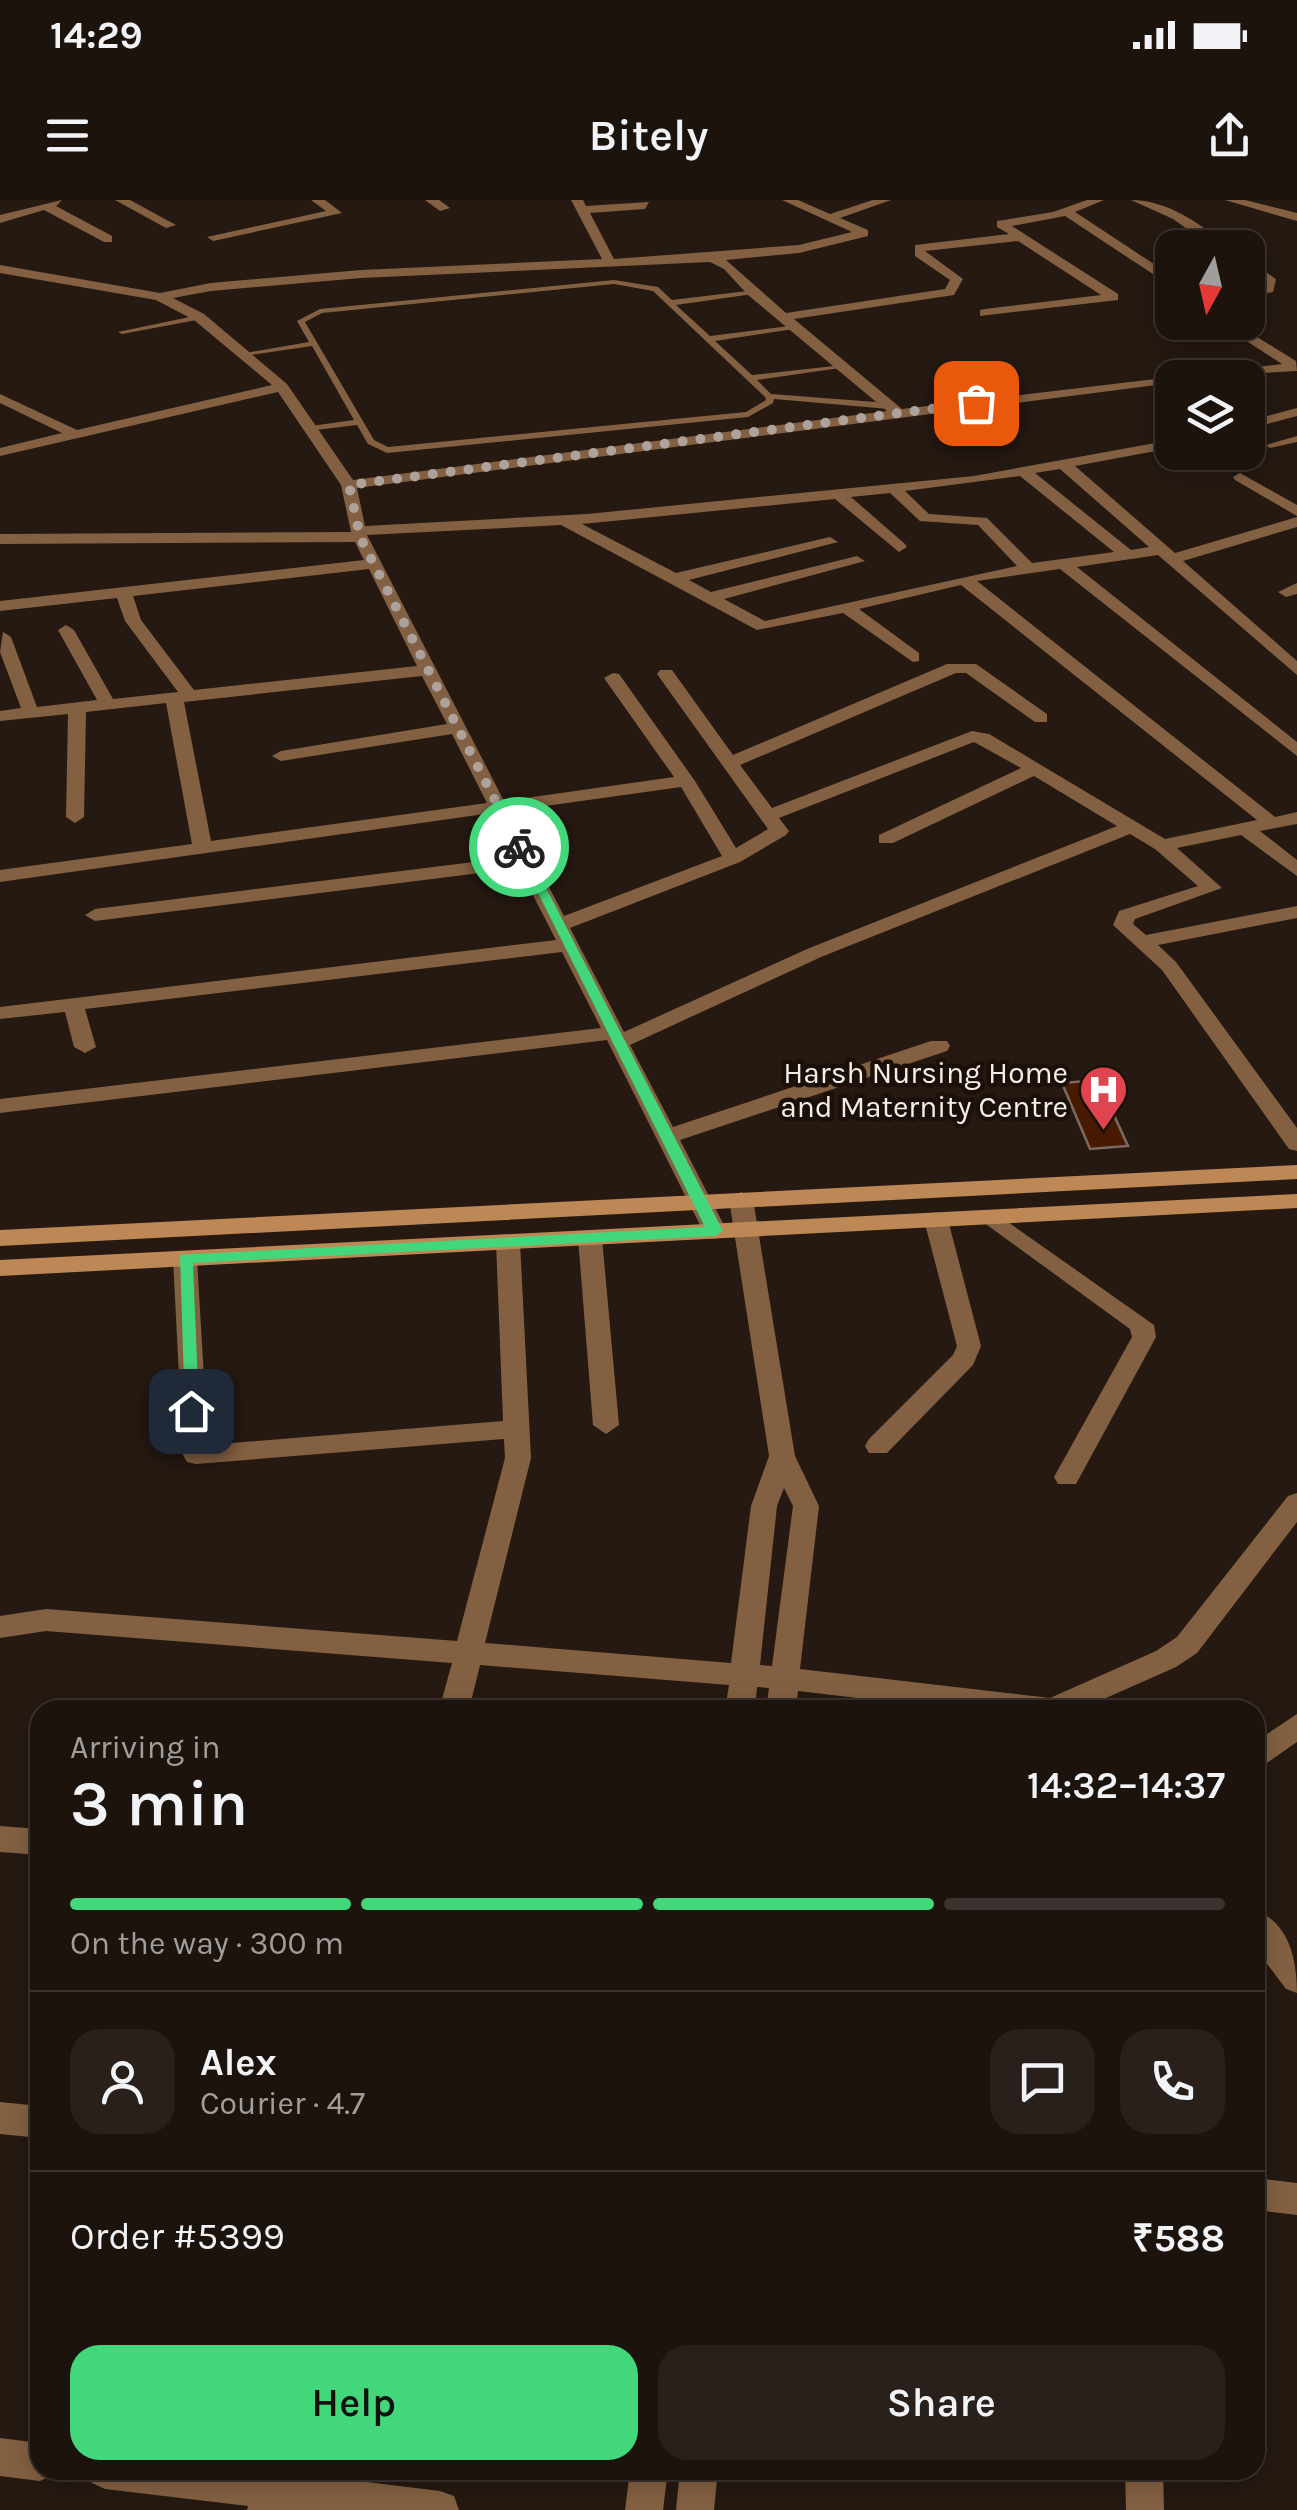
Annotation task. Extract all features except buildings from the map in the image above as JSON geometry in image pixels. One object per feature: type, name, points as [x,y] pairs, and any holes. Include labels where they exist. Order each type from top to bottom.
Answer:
[{"type":"street","points":[[0,219],[64,200]]},
{"type":"street","points":[[122,200],[170,225]]},
{"type":"street","points":[[213,236],[336,213],[318,200]]},
{"type":"street","points":[[431,200],[444,208]]},
{"type":"street","points":[[582,205],[608,200]]},
{"type":"street","points":[[0,270],[160,297],[326,277],[712,258],[799,249],[864,233],[788,200]]},
{"type":"street","points":[[832,217],[886,200]]},
{"type":"street","points":[[986,313],[1113,296],[1001,223],[1067,212],[1098,200]]},
{"type":"street","points":[[1136,200],[1177,216],[1198,230]]},
{"type":"street","points":[[1231,200],[1297,222]]},
{"type":"street","points":[[582,205],[645,205]]},
{"type":"street","points":[[582,205],[610,262]]},
{"type":"street","points":[[0,206],[22,212]]},
{"type":"street","points":[[45,206],[108,239]]},
{"type":"street","points":[[1067,212],[1155,270]]},
{"type":"street","points":[[789,322],[948,292],[957,279],[919,253],[920,248],[1020,237]]},
{"type":"street","points":[[712,258],[728,266],[753,292],[894,409]]},
{"type":"street","points":[[160,297],[199,317],[282,387],[349,485],[359,534],[715,1231]]},
{"type":"street","points":[[1253,340],[1294,365]]},
{"type":"street","points":[[1265,368],[1294,365]]},
{"type":"street","points":[[349,485],[894,409],[1155,380]]},
{"type":"street","points":[[4,448],[282,387]]},
{"type":"street","points":[[0,398],[74,434]]},
{"type":"street","points":[[1265,420],[1297,412]]},
{"type":"street","points":[[0,539],[359,534],[563,520],[1024,472],[1155,447]]},
{"type":"street","points":[[1065,465],[1297,670]]},
{"type":"street","points":[[1024,472],[1128,554]]},
{"type":"street","points":[[1240,477],[1297,511]]},
{"type":"street","points":[[893,488],[926,518],[982,521],[1029,569]]},
{"type":"street","points":[[838,493],[899,547]]},
{"type":"street","points":[[563,520],[763,626],[965,580],[1128,554],[1168,554],[1297,522]]},
{"type":"street","points":[[672,579],[830,542]]},
{"type":"street","points":[[707,598],[857,560]]},
{"type":"street","points":[[0,606],[374,564]]},
{"type":"street","points":[[1064,564],[1297,751]]},
{"type":"street","points":[[965,580],[1273,824]]},
{"type":"street","points":[[123,591],[132,621],[182,697],[203,850]]},
{"type":"street","points":[[846,606],[913,658]]},
{"type":"street","points":[[66,630],[108,704]]},
{"type":"street","points":[[4,637],[31,713]]},
{"type":"street","points":[[731,762],[953,668],[970,668],[1041,718]]},
{"type":"street","points":[[0,716],[428,670]]},
{"type":"street","points":[[559,925],[733,858],[780,831],[666,674]]},
{"type":"street","points":[[612,678],[686,780],[733,858]]},
{"type":"street","points":[[75,817],[77,708]]},
{"type":"street","points":[[281,756],[458,728]]},
{"type":"street","points":[[771,815],[962,738],[983,738],[1132,826],[1162,845],[1212,888],[1126,916],[1123,925],[1181,982],[1297,1144]]},
{"type":"street","points":[[886,839],[1034,769]]},
{"type":"street","points":[[0,876],[686,780]]},
{"type":"street","points":[[1162,845],[1297,818]]},
{"type":"street","points":[[0,1106],[616,1037],[1132,826]]},
{"type":"street","points":[[1244,829],[1297,870]]},
{"type":"street","points":[[95,915],[526,861]]},
{"type":"street","points":[[1142,942],[1297,912]]},
{"type":"street","points":[[0,1013],[569,945]]},
{"type":"street","points":[[73,1003],[85,1047]]},
{"type":"street","points":[[667,1136],[939,1046]]},
{"type":"street","points":[[0,1238],[1297,1172]]},
{"type":"street","points":[[1252,1174],[1266,1203]]},
{"type":"street","points":[[741,1199],[782,1456],[806,1506],[783,1700]]},
{"type":"street","points":[[0,1268],[1297,1201]]},
{"type":"street","points":[[991,1217],[1142,1325],[1144,1337],[1067,1477]]},
{"type":"street","points":[[878,1446],[964,1359],[969,1346],[936,1220]]},
{"type":"street","points":[[590,1238],[606,1424]]},
{"type":"street","points":[[456,1700],[518,1458],[508,1242]]},
{"type":"street","points":[[185,1259],[196,1454],[518,1429]]},
{"type":"street","points":[[741,1700],[764,1506],[782,1456]]},
{"type":"street","points":[[1076,1700],[1166,1660],[1187,1645],[1297,1503]]},
{"type":"street","points":[[0,1626],[46,1620],[744,1674],[970,1700]]},
{"type":"street","points":[[1265,1751],[1297,1726]]},
{"type":"street","points":[[0,1838],[30,1841]]},
{"type":"street","points":[[1265,1937],[1297,1979]]},
{"type":"street","points":[[0,2118],[30,2121]]},
{"type":"street","points":[[1265,2195],[1297,2199]]},
{"type":"street","points":[[0,2457],[30,2461]]},
{"type":"street","points":[[188,2480],[440,2510]]},
{"type":"street","points":[[644,2510],[648,2480]]},
{"type":"street","points":[[695,2510],[698,2480]]},
{"type":"street","points":[[1144,2480],[1145,2510]]},
{"type":"lane","points":[[769,396],[763,408],[748,414],[500,442],[387,450],[371,442],[300,320],[320,311],[614,282],[647,285],[769,396],[894,409]]},
{"type":"lane","points":[[670,303],[753,292]]},
{"type":"lane","points":[[122,332],[199,317]]},
{"type":"lane","points":[[709,339],[789,322]]},
{"type":"lane","points":[[243,354],[312,344]]},
{"type":"lane","points":[[751,378],[842,367]]},
{"type":"lane","points":[[748,414],[764,430]]},
{"type":"lane","points":[[311,430],[360,422]]},
{"type":"lane","points":[[622,428],[638,445]]},
{"type":"lane","points":[[1270,444],[1297,439]]},
{"type":"lane","points":[[500,442],[518,461]]},
{"type":"way so far","points":[[519,847],[360,537],[349,485],[976,403]]},
{"type":"place","name":"Harsh Nursing Home and Maternity Centre","points":[[1103,1132]]},
{"type":"route","points":[[191,1411],[185,1259],[715,1231],[519,847]]}]
